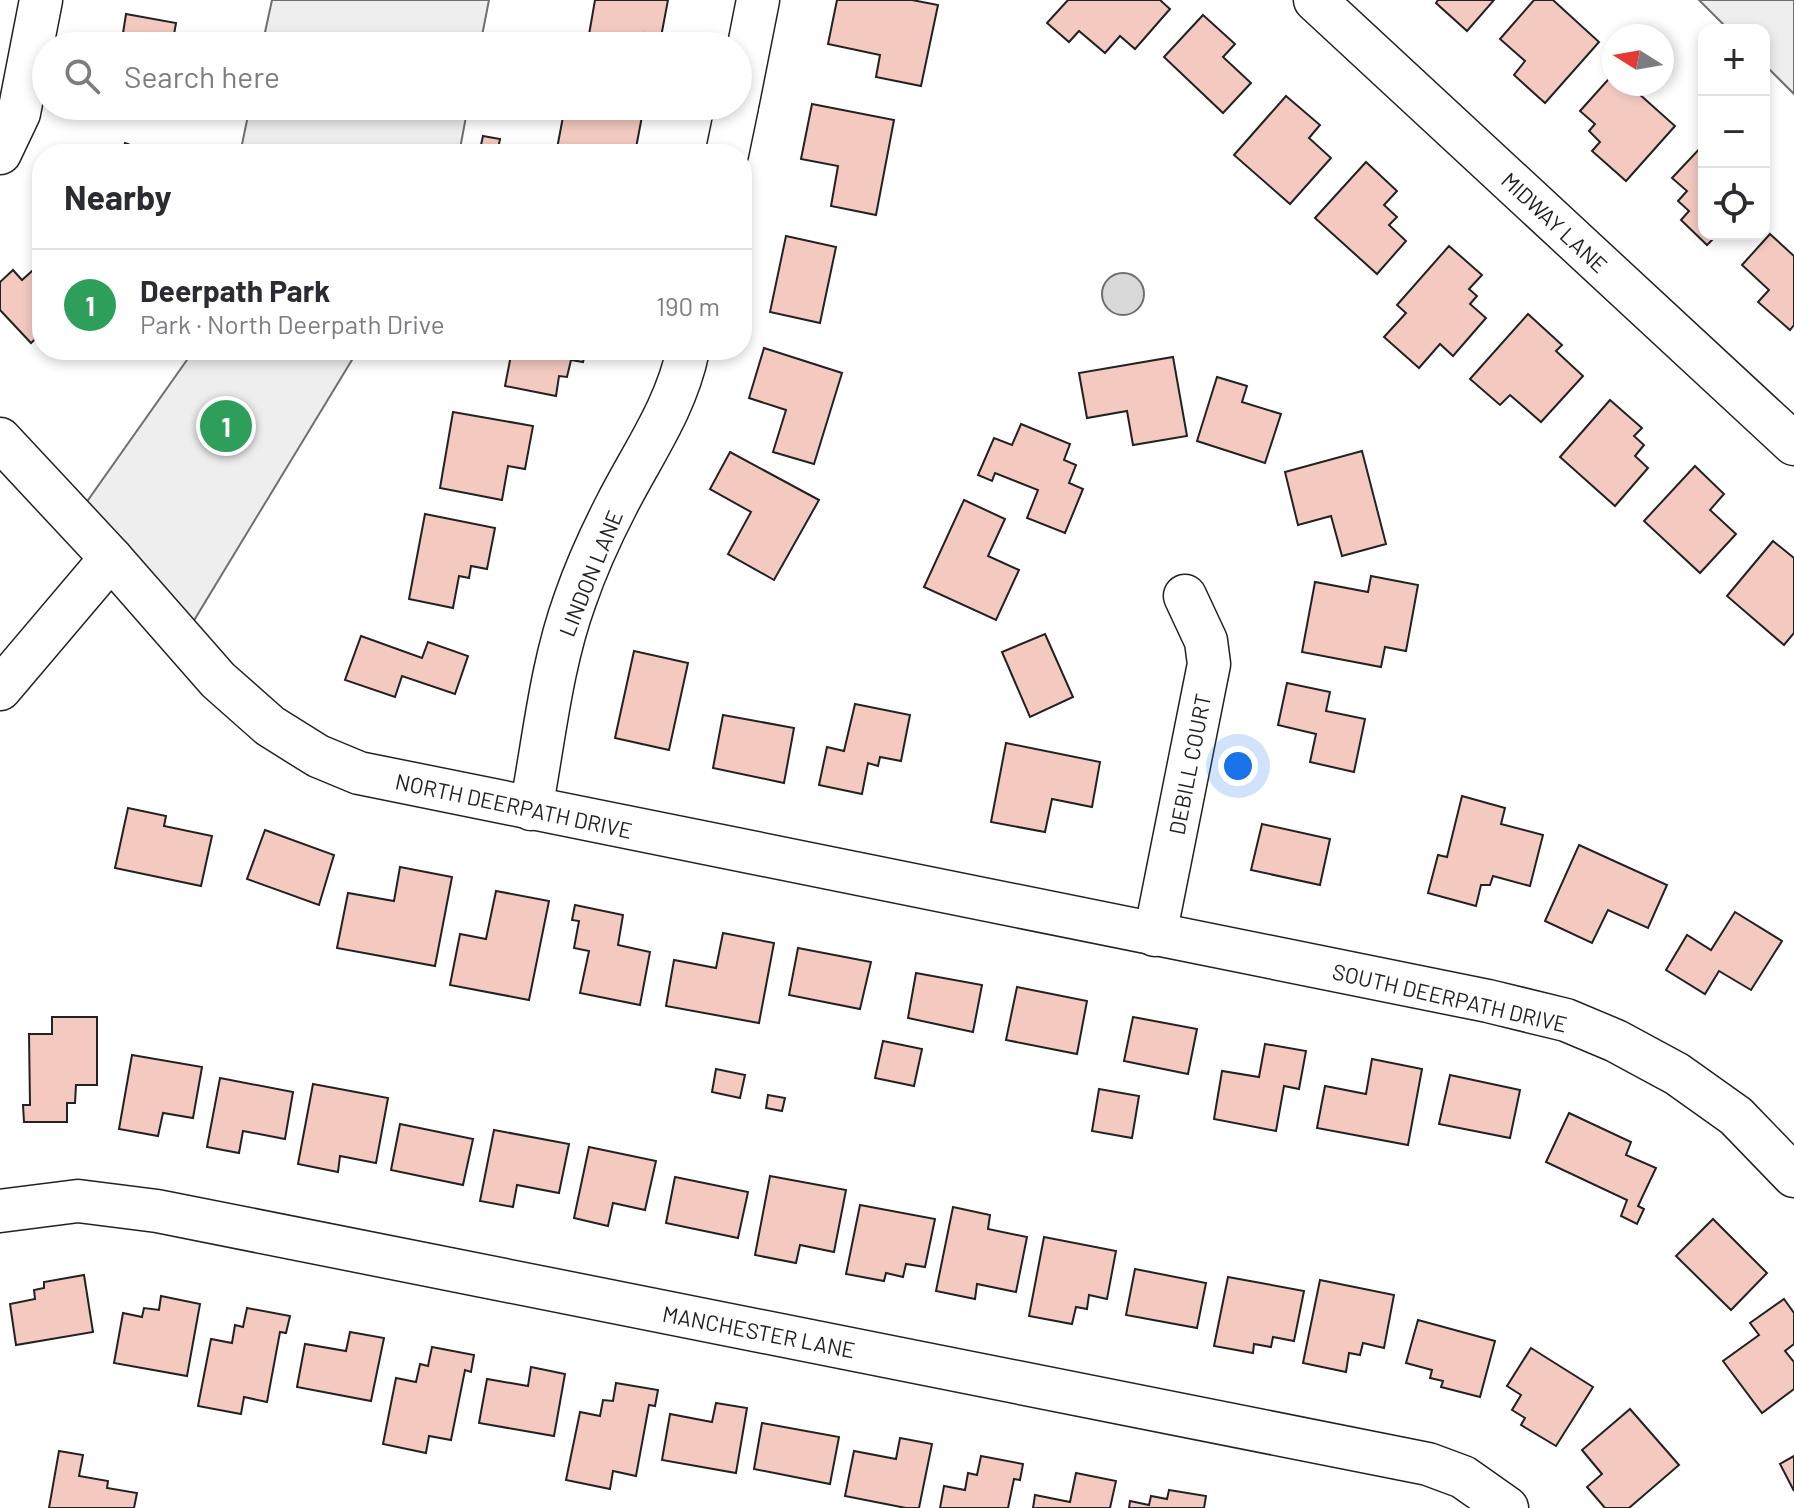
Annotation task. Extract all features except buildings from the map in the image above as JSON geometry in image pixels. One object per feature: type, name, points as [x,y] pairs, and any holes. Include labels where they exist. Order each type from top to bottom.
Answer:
[{"type":"street","points":[[35,32],[41,0]]},
{"type":"street","points":[[752,32],[758,0]]},
{"type":"street","name":"MIDWAY LANE","points":[[1315,0],[1794,444]]},
{"type":"street","points":[[0,153],[19,113],[32,46]]},
{"type":"street","points":[[729,144],[734,120]]},
{"type":"street","name":"LINDON LANE","points":[[531,809],[561,644],[575,599],[616,505],[667,417],[686,360]]},
{"type":"street","name":"NORTH DEERPATH DRIVE","points":[[0,439],[111,558],[218,680],[270,726],[318,756],[359,773],[1155,935]]},
{"type":"street","points":[[0,689],[111,558]]},
{"type":"street","name":"DEBILL COURT","points":[[1155,935],[1209,664],[1206,641],[1185,596]]},
{"type":"street","name":"SOUTH DEERPATH DRIVE","points":[[1155,935],[1488,1001],[1566,1020],[1616,1041],[1677,1074],[1736,1116],[1794,1176]]},
{"type":"street","name":"MANCHESTER LANE","points":[[0,1211],[78,1201],[157,1211],[1428,1464],[1463,1477],[1507,1508]]},
{"type":"shaded area","points":[[272,0],[489,0],[483,32],[265,32]]},
{"type":"shaded area","points":[[1699,0],[1794,0],[1794,94],[1770,70],[1770,24],[1723,24]]},
{"type":"shaded area","points":[[247,120],[465,120],[461,144],[242,144]]},
{"type":"shaded area","points":[[1123,273],[1138,279],[1144,294],[1138,309],[1123,315],[1108,309],[1102,294],[1108,279]]},
{"type":"shaded area","points":[[187,360],[352,360],[193,622],[86,503]]},
{"type":"place","name":"Deerpath Park","points":[[226,426]]}]
